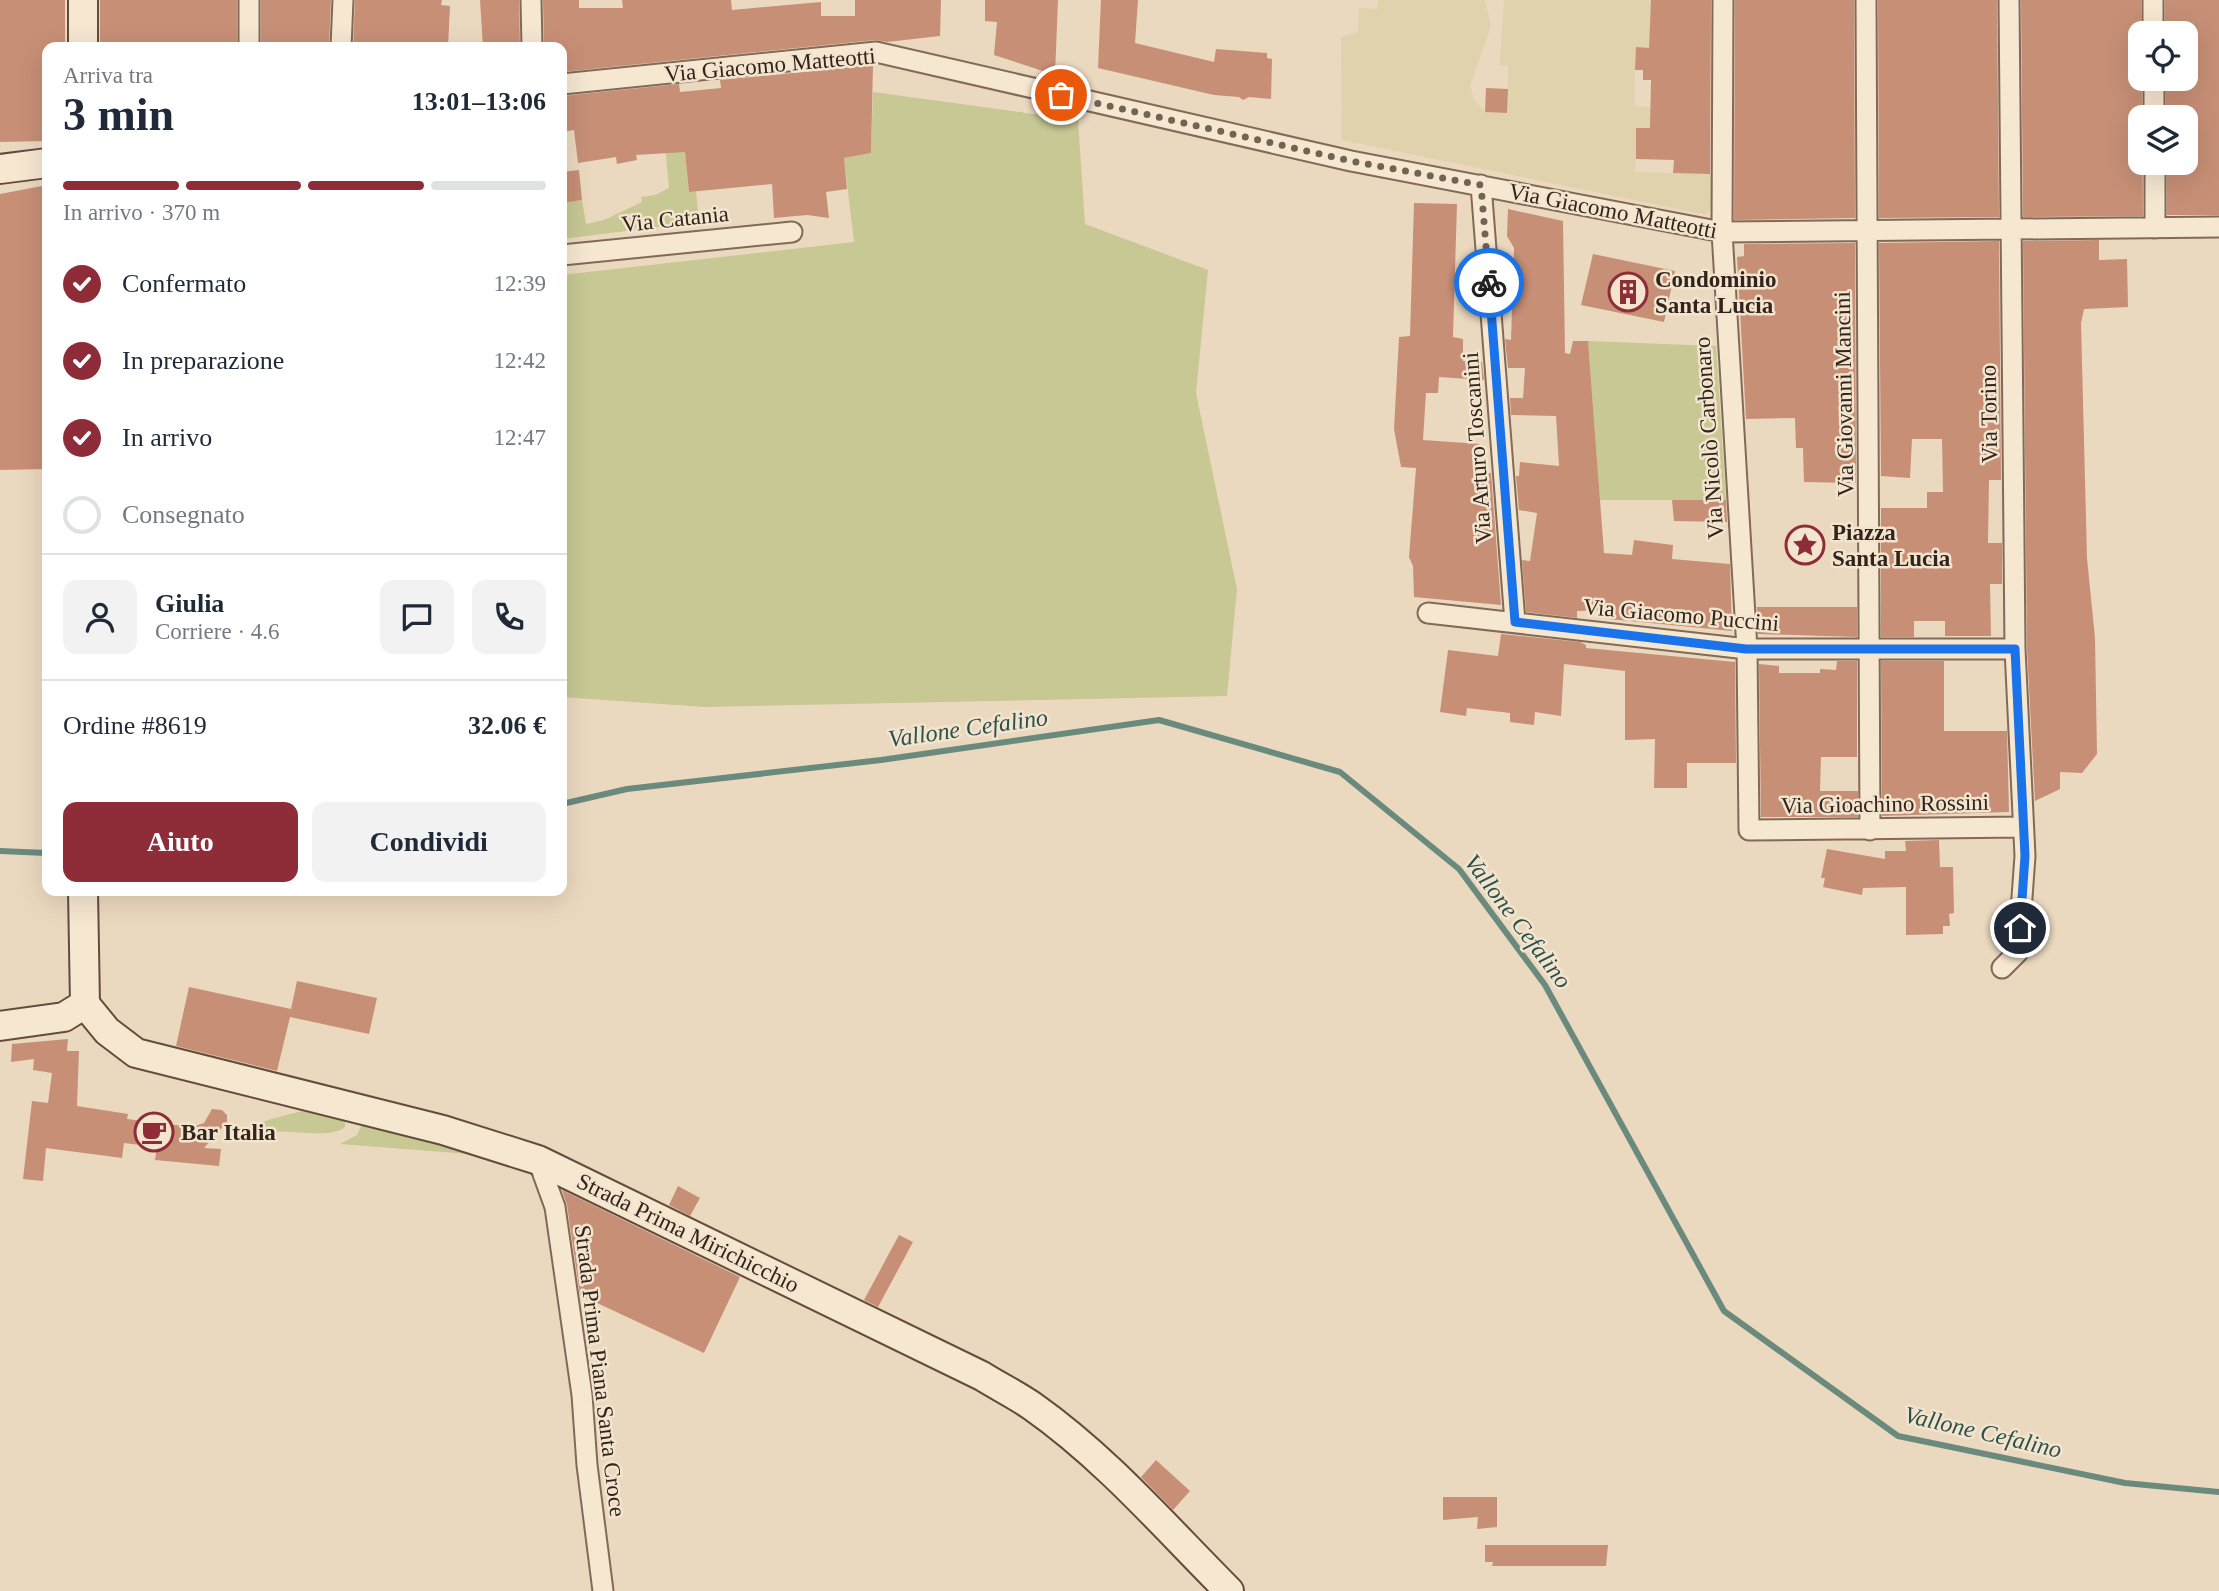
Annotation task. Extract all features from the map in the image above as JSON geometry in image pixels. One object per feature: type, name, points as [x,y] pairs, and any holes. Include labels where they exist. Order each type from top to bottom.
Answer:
[{"type":"main road","points":[[83,0],[83,42]]},
{"type":"main road","points":[[0,169],[42,164]]},
{"type":"main road","points":[[0,1026],[64,1017],[85,1004],[83,897]]},
{"type":"main road","name":"Strada Prima Mirichicchio","points":[[85,1004],[107,1031],[136,1053],[443,1130],[538,1160],[982,1376],[1032,1406],[1115,1476],[1228,1591]]},
{"type":"street","points":[[249,0],[250,42]]},
{"type":"street","points":[[341,42],[342,0]]},
{"type":"street","points":[[531,0],[531,42]]},
{"type":"street","name":"Via Nicolò Carbonaro","points":[[1723,0],[1721,232],[1746,649],[1749,830]]},
{"type":"street","name":"Via Giovanni Mancini","points":[[1866,0],[1870,830]]},
{"type":"street","name":"Via Torino","points":[[2002,968],[2018,952],[2025,856],[2015,649],[2009,0]]},
{"type":"street","points":[[2153,0],[2153,21]]},
{"type":"street","name":"Via Giacomo Matteotti","points":[[567,83],[876,52],[1351,161],[1721,232],[2012,231],[2219,226]]},
{"type":"street","points":[[2155,175],[2155,228]]},
{"type":"street","name":"Via Arturo Toscanini","points":[[1481,185],[1515,622]]},
{"type":"street","name":"Via Catania","points":[[567,254],[792,232]]},
{"type":"street","name":"Via Giacomo Puccini","points":[[1427,613],[1746,649],[2015,649]]},
{"type":"street","name":"Via Gioachino Rossini","points":[[1749,830],[2022,827]]},
{"type":"street","name":"Strada Prima Piana Santa Croce","points":[[538,1160],[555,1207],[582,1395],[587,1465],[603,1591]]},
{"type":"shaded area","points":[[1378,0],[1485,0],[1491,26],[1470,86],[1474,99],[1485,112],[1507,113],[1508,66],[1500,65],[1504,0],[1651,0],[1649,48],[1636,47],[1634,106],[1651,107],[1650,128],[1637,128],[1635,172],[1712,174],[1712,207],[1707,215],[1342,140],[1341,37],[1358,32],[1359,8],[1377,9]]},
{"type":"green space","points":[[873,92],[1078,120],[1085,224],[1208,270],[1196,393],[1237,589],[1227,696],[704,707],[567,697],[567,274],[854,242],[844,158],[871,153]]},
{"type":"green space","points":[[683,132],[689,192],[696,191],[699,222],[567,238],[567,202],[582,200],[586,224],[604,220],[642,202],[641,197],[655,195],[669,188],[664,134]]},
{"type":"green space","points":[[1588,341],[1716,346],[1726,500],[1600,500]]},
{"type":"green space","points":[[302,1111],[337,1117],[345,1121],[345,1127],[336,1132],[324,1133],[264,1132],[237,1142],[241,1135],[256,1125]]},
{"type":"green space","points":[[363,1122],[482,1155],[340,1144],[357,1135]]},
{"type":"building","points":[[0,0],[65,0],[65,42],[42,42],[42,141],[0,142]]},
{"type":"building","points":[[100,0],[237,0],[237,42],[100,42]]},
{"type":"building","points":[[261,0],[331,0],[329,42],[261,42]]},
{"type":"building","points":[[355,0],[442,0],[441,5],[450,6],[448,42],[353,42]]},
{"type":"building","points":[[480,0],[519,0],[520,42],[483,42]]},
{"type":"building","points":[[543,0],[579,0],[579,8],[623,8],[622,0],[731,0],[732,10],[821,2],[821,16],[855,16],[855,0],[941,0],[940,36],[887,42],[875,40],[567,71],[567,42],[544,42]]},
{"type":"building","points":[[985,0],[1058,0],[1055,75],[994,55],[997,22],[985,21]]},
{"type":"building","points":[[1101,0],[1138,0],[1135,43],[1214,62],[1216,49],[1267,53],[1267,58],[1272,59],[1271,99],[1249,97],[1243,100],[1239,97],[1214,95],[1098,68]]},
{"type":"building","points":[[1651,0],[1711,0],[1710,174],[1673,173],[1674,160],[1636,159],[1636,128],[1650,128],[1651,80],[1643,80],[1643,70],[1635,70],[1636,47],[1649,48]]},
{"type":"building","points":[[1735,0],[1854,0],[1855,218],[1734,220]]},
{"type":"building","points":[[1878,0],[1997,0],[1999,217],[1879,218]]},
{"type":"building","points":[[2021,0],[2141,0],[2141,21],[2128,21],[2128,91],[2142,91],[2142,105],[2128,105],[2128,175],[2143,175],[2143,216],[2023,217]]},
{"type":"building","points":[[2165,0],[2219,0],[2219,215],[2167,215],[2167,175],[2198,175],[2198,105],[2166,105],[2166,91],[2198,91],[2198,21],[2165,21]]},
{"type":"building","points":[[873,65],[871,153],[844,158],[847,189],[826,192],[829,218],[807,215],[774,218],[772,184],[689,192],[685,152],[636,155],[637,160],[617,164],[616,157],[578,163],[574,130],[567,131],[567,95],[679,84],[680,92],[721,88],[720,80]]},
{"type":"building","points":[[1486,88],[1508,89],[1507,113],[1485,112]]},
{"type":"building","points":[[579,170],[582,200],[567,202],[567,171]]},
{"type":"building","points":[[42,186],[42,469],[0,470],[0,194]]},
{"type":"building","points":[[1414,203],[1457,204],[1453,337],[1463,339],[1463,361],[1482,362],[1484,380],[1439,377],[1438,393],[1426,393],[1423,440],[1480,444],[1477,472],[1491,473],[1501,605],[1414,597],[1413,566],[1409,557],[1416,468],[1401,467],[1394,429],[1399,337],[1410,336]]},
{"type":"building","points":[[1508,209],[1563,221],[1565,353],[1570,354],[1573,341],[1588,341],[1604,553],[1632,555],[1634,540],[1673,545],[1672,559],[1730,564],[1732,631],[1609,619],[1608,610],[1577,611],[1577,618],[1526,612],[1522,560],[1530,561],[1537,513],[1519,510],[1516,476],[1519,476],[1520,462],[1559,466],[1556,416],[1511,415],[1510,398],[1523,398],[1525,368],[1508,368],[1505,339],[1511,340],[1514,248],[1507,236]]},
{"type":"building","points":[[2099,240],[2099,260],[2127,259],[2128,307],[2084,309],[2081,323],[2087,558],[2095,638],[2097,754],[2082,773],[2060,772],[2060,789],[2035,801],[2027,649],[2023,241]]},
{"type":"building","points":[[1999,241],[2001,480],[1989,480],[1988,543],[2002,543],[2002,584],[1990,584],[1991,636],[1945,636],[1945,621],[1914,621],[1914,637],[1881,637],[1881,508],[1927,508],[1927,492],[1943,492],[1942,439],[1912,439],[1910,478],[1881,476],[1879,243]]},
{"type":"building","points":[[1855,243],[1856,483],[1804,482],[1803,448],[1796,448],[1795,418],[1746,419],[1737,257],[1744,256],[1744,244]]},
{"type":"building","name":"Condominio Santa Lucia","points":[[1593,254],[1675,271],[1664,322],[1581,305]]},
{"type":"building","points":[[1672,500],[1726,500],[1727,522],[1674,521]]},
{"type":"building","points":[[1757,607],[1857,607],[1857,637],[1758,634]]},
{"type":"building","points":[[1501,634],[1580,642],[1586,645],[1586,648],[1735,662],[1736,763],[1687,763],[1687,788],[1654,788],[1655,739],[1625,740],[1625,671],[1564,664],[1561,716],[1535,712],[1534,725],[1510,722],[1510,713],[1467,708],[1466,716],[1440,712],[1448,650],[1498,656]]},
{"type":"building","points":[[1837,661],[1857,661],[1857,757],[1821,757],[1820,791],[1858,791],[1858,817],[1761,817],[1759,664],[1779,666],[1779,673],[1820,673],[1820,669],[1836,670]]},
{"type":"building","points":[[1881,661],[1944,661],[1944,731],[2007,731],[2009,812],[1882,816]]},
{"type":"building","points":[[1939,840],[1940,867],[1953,867],[1954,913],[1949,914],[1950,926],[1943,926],[1943,934],[1906,935],[1906,887],[1863,888],[1862,895],[1823,887],[1825,878],[1821,878],[1827,849],[1885,859],[1885,851],[1906,851],[1905,841]]},
{"type":"building","points":[[297,981],[377,998],[369,1034],[290,1017],[277,1071],[176,1046],[189,987],[291,1009]]},
{"type":"building","points":[[68,1039],[67,1051],[79,1051],[77,1106],[128,1114],[127,1119],[192,1127],[204,1123],[212,1109],[222,1110],[227,1115],[227,1122],[204,1148],[221,1149],[219,1166],[155,1160],[157,1147],[124,1143],[122,1158],[46,1148],[43,1181],[23,1179],[32,1101],[48,1103],[52,1073],[33,1070],[34,1059],[11,1062],[12,1044]]},
{"type":"building","points":[[678,1186],[700,1198],[690,1216],[669,1205]]},
{"type":"building","points":[[562,1190],[740,1277],[704,1353],[580,1295],[567,1205]]},
{"type":"building","points":[[899,1235],[913,1242],[878,1307],[864,1300]]},
{"type":"building","points":[[1156,1460],[1190,1491],[1173,1510],[1141,1477]]},
{"type":"building","points":[[1443,1497],[1497,1497],[1497,1527],[1477,1529],[1478,1517],[1443,1520]]},
{"type":"building","points":[[1485,1545],[1608,1545],[1606,1566],[1492,1566],[1493,1562],[1485,1562]]},
{"type":"waterway","name":"Vallone Cefalino","points":[[567,803],[627,789],[881,760],[1159,720],[1340,772],[1459,869],[1545,985],[1724,1311],[1898,1436],[2125,1483],[2219,1492]]},
{"type":"waterway","name":"Vallone Cefalino","points":[[0,851],[42,853]]},
{"type":"way so far","points":[[1061,95],[1351,161],[1481,185],[1489,283]]},
{"type":"place","name":"Condominio Santa Lucia","points":[[1628,292]]},
{"type":"place","name":"Piazza Santa Lucia","points":[[1805,545]]},
{"type":"place","name":"Bar Italia","points":[[154,1132]]},
{"type":"route","points":[[1489,283],[1515,622],[1746,649],[2015,649],[2025,856],[2020,928]]}]
